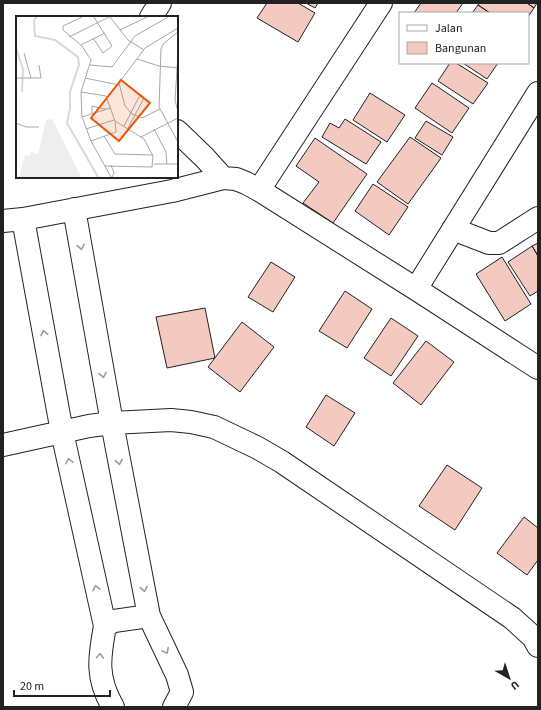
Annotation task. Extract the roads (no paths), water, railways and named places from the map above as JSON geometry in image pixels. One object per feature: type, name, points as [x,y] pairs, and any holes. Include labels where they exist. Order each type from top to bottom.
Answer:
[{"type":"street","points":[[152,16],[160,3]]},
{"type":"street","points":[[259,190],[381,3]]},
{"type":"street","points":[[416,289],[538,93]]},
{"type":"street","points":[[178,132],[223,178]]},
{"type":"street","points":[[113,707],[102,684],[100,666],[100,651],[105,626],[13,220],[172,191],[223,178],[236,179],[259,190],[538,368]]},
{"type":"street","points":[[74,209],[112,423],[150,616],[177,674],[182,692],[174,707]]},
{"type":"street","points":[[453,229],[484,242],[499,243],[538,218]]},
{"type":"street","points":[[3,446],[89,426],[112,423],[171,420],[191,422],[214,427],[258,448],[282,462],[512,618],[536,639]]},
{"type":"street","points":[[105,626],[114,621],[150,616]]}]
